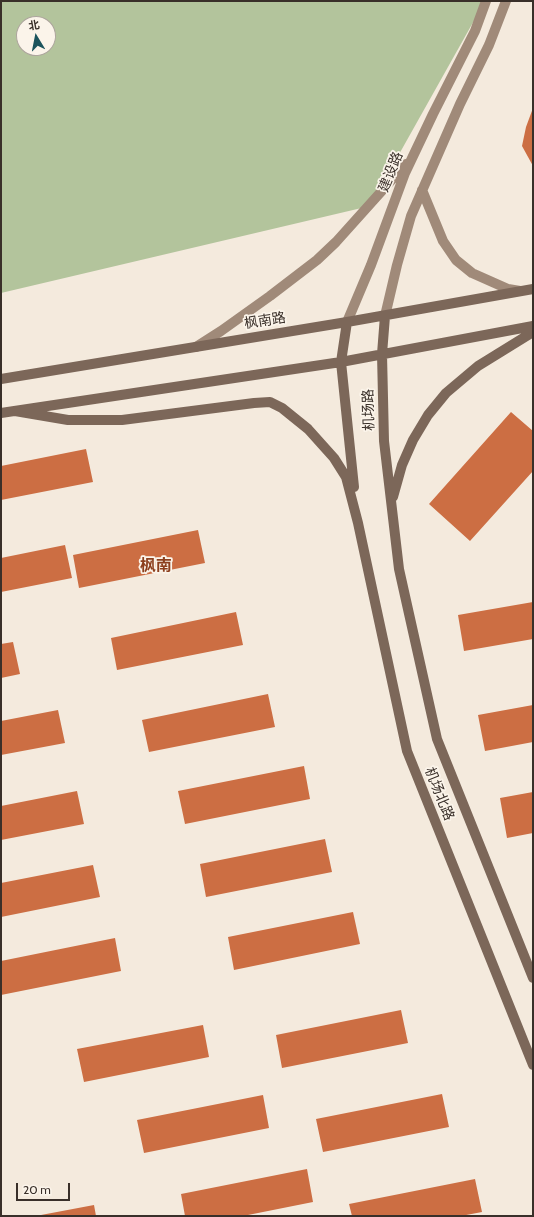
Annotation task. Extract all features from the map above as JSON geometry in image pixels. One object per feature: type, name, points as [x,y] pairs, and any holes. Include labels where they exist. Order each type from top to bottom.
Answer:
[{"type":"main road","name":"建设路","points":[[341,362],[347,322],[371,265],[405,173],[475,31],[486,1]]},
{"type":"main road","points":[[385,316],[412,216],[460,104],[489,45],[506,1]]},
{"type":"main road","points":[[196,347],[270,296],[317,260],[336,242],[413,156]]},
{"type":"main road","points":[[422,190],[443,241],[456,260],[472,273],[508,289],[522,291]]},
{"type":"main road","name":"枫南路","points":[[1,379],[385,316],[533,289]]},
{"type":"main road","name":"机场路","points":[[385,316],[382,354],[384,441],[391,503]]},
{"type":"main road","points":[[1,413],[341,362],[533,326]]},
{"type":"main road","points":[[391,503],[402,465],[413,440],[428,415],[446,394],[478,366],[533,332]]},
{"type":"main road","name":"机场路","points":[[341,362],[358,523]]},
{"type":"main road","points":[[15,410],[68,420],[122,420],[270,402],[282,408],[308,429],[334,458],[346,477],[358,523]]},
{"type":"main road","name":"机场北路","points":[[391,503],[399,569],[437,739],[533,978]]},
{"type":"main road","name":"机场北路","points":[[358,523],[407,751],[533,1065]]},
{"type":"green space","points":[[1,1],[485,1],[370,206],[1,293]]},
{"type":"building","points":[[533,108],[533,166],[522,146],[526,127]]},
{"type":"building","points":[[511,412],[533,431],[533,471],[470,541],[429,504]]},
{"type":"building","points":[[86,449],[93,482],[1,500],[1,466]]},
{"type":"building","points":[[198,530],[205,563],[79,588],[73,555]]},
{"type":"building","points":[[65,545],[72,578],[1,592],[1,558]]},
{"type":"building","points":[[533,602],[533,639],[464,651],[458,615]]},
{"type":"building","points":[[236,612],[243,645],[117,670],[111,638]]},
{"type":"building","points":[[13,642],[20,674],[1,678],[1,644]]},
{"type":"building","points":[[268,694],[275,727],[149,752],[142,720]]},
{"type":"building","points":[[533,705],[533,742],[485,751],[478,715]]},
{"type":"building","points":[[58,710],[65,743],[1,755],[1,721]]},
{"type":"building","points":[[304,766],[310,799],[185,824],[178,791]]},
{"type":"building","points":[[77,791],[84,824],[1,840],[1,806]]},
{"type":"building","points":[[533,792],[533,833],[507,838],[500,798]]},
{"type":"building","points":[[325,839],[332,872],[206,897],[200,864]]},
{"type":"building","points":[[93,865],[100,897],[1,917],[1,883]]},
{"type":"building","points":[[353,912],[360,944],[234,970],[228,937]]},
{"type":"building","points":[[115,938],[121,971],[1,995],[1,961]]},
{"type":"building","points":[[401,1010],[408,1043],[282,1068],[276,1035]]},
{"type":"building","points":[[203,1025],[209,1057],[84,1082],[77,1049]]},
{"type":"building","points":[[442,1094],[449,1127],[323,1152],[316,1119]]},
{"type":"building","points":[[263,1095],[269,1128],[144,1153],[137,1120]]},
{"type":"building","points":[[307,1169],[313,1202],[243,1216],[185,1216],[181,1194]]},
{"type":"building","points":[[475,1179],[482,1212],[461,1216],[352,1216],[349,1204]]},
{"type":"building","points":[[94,1205],[96,1216],[41,1216],[41,1215]]},
{"type":"district","name":"枫南","points":[[156,566]]}]
